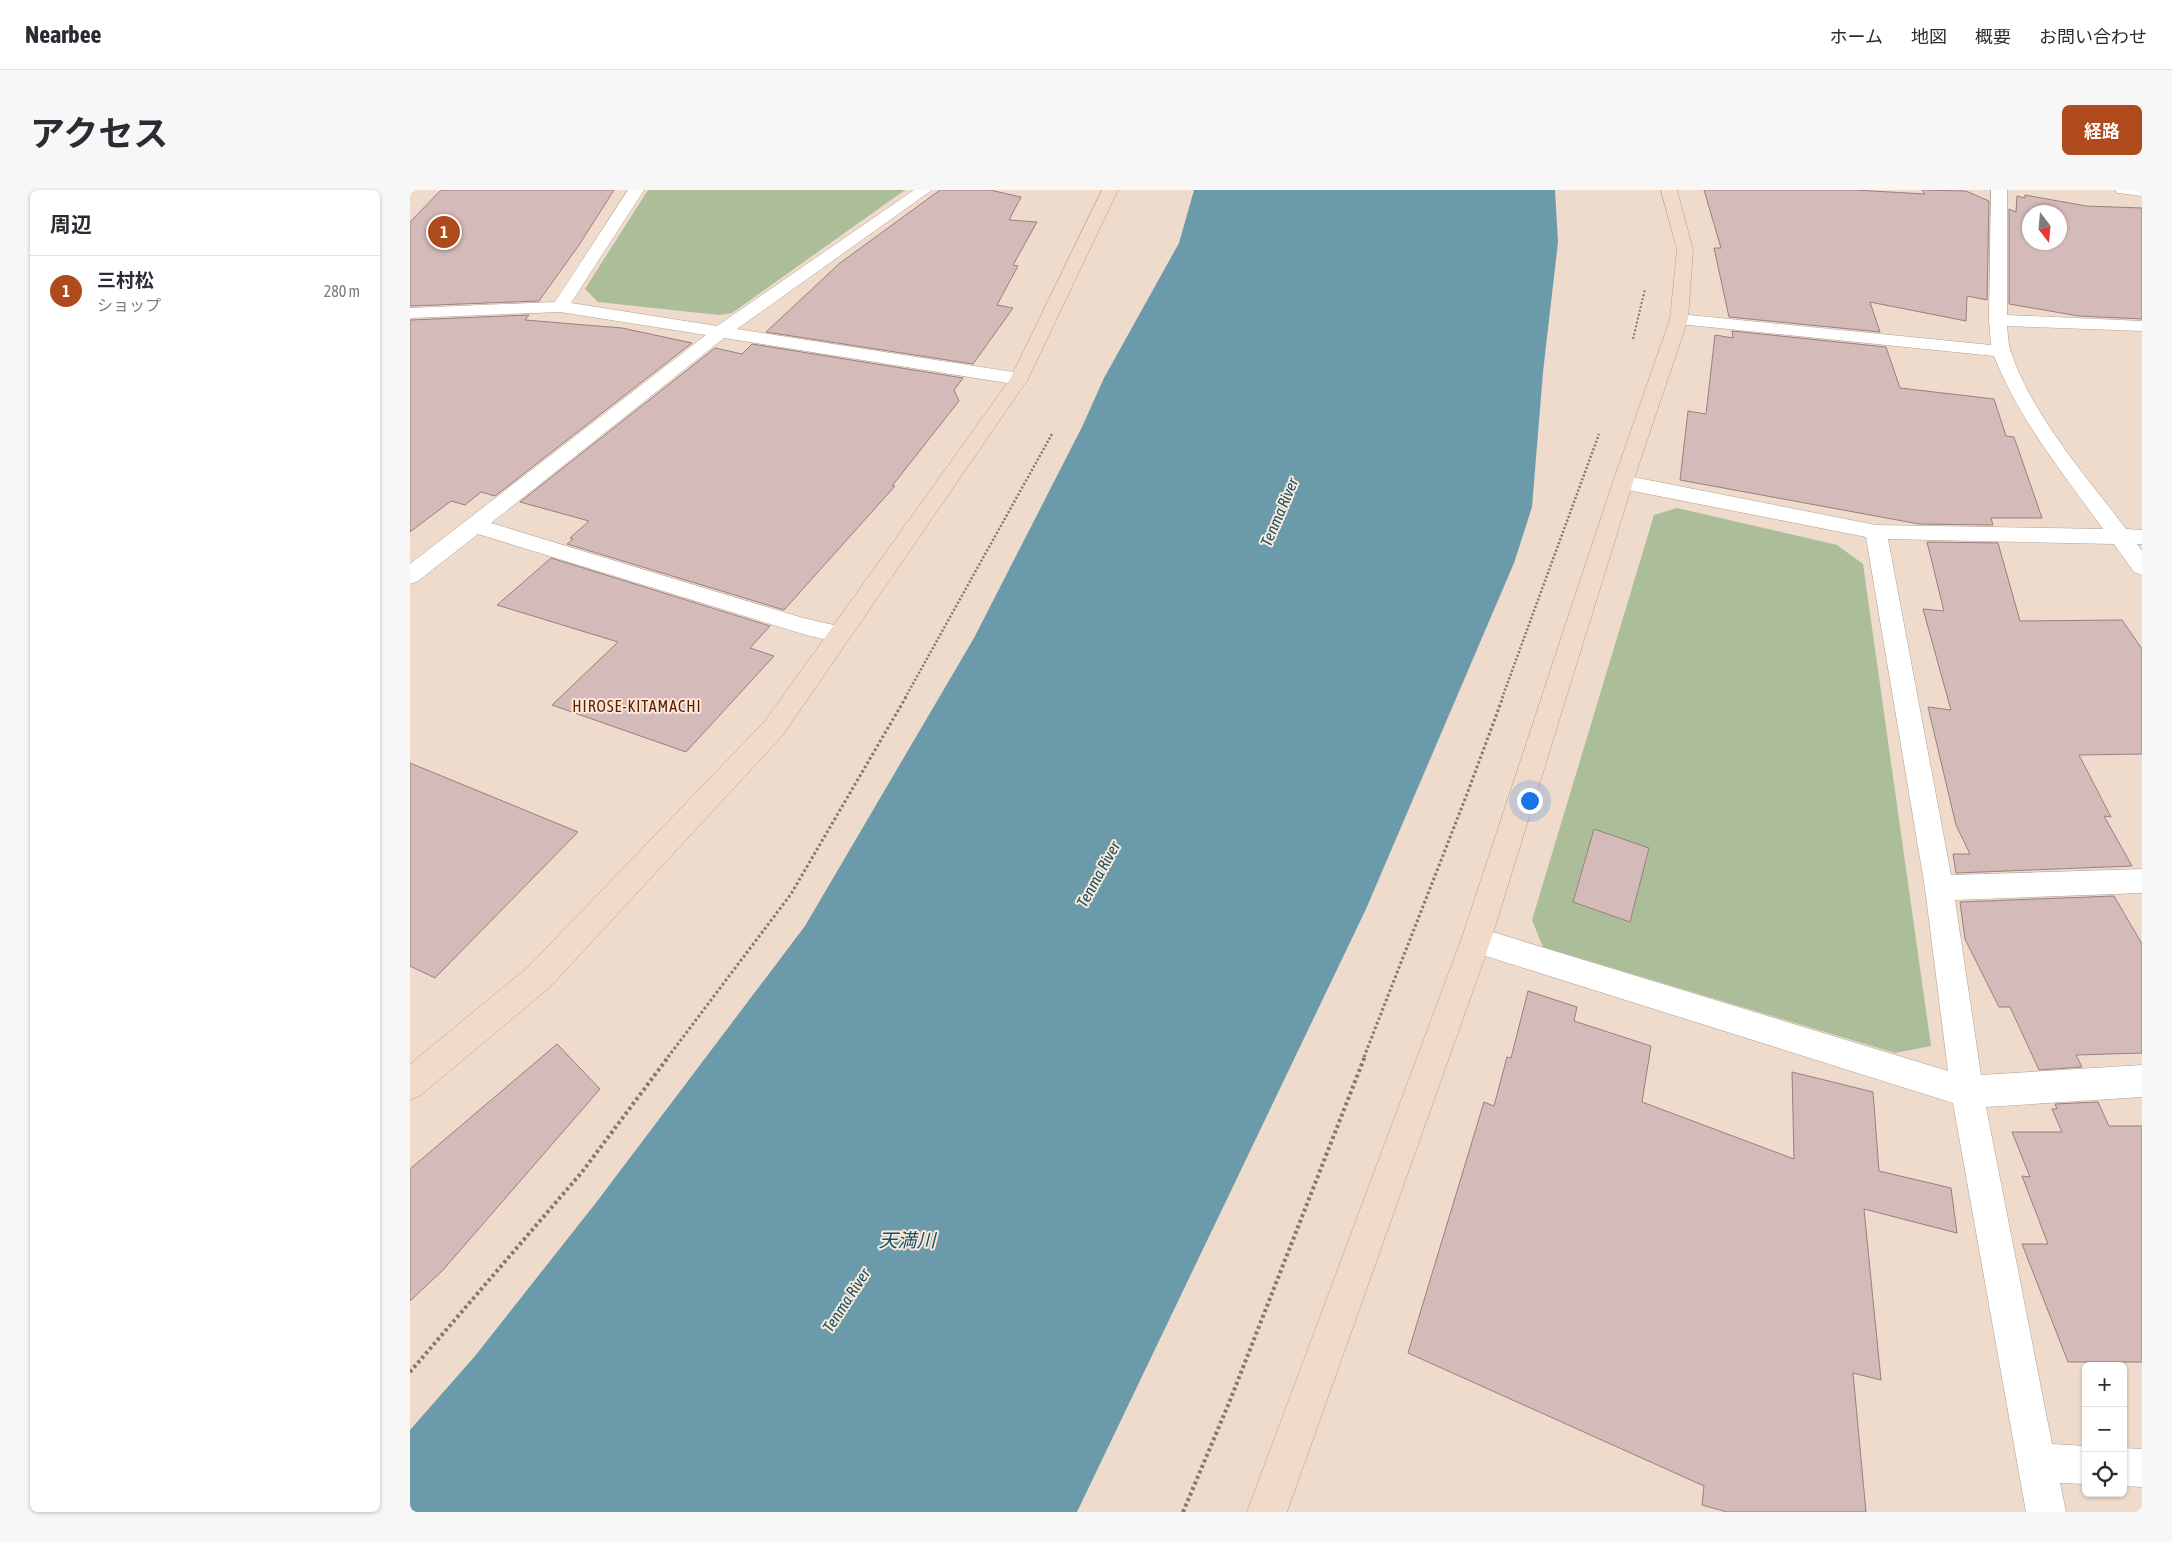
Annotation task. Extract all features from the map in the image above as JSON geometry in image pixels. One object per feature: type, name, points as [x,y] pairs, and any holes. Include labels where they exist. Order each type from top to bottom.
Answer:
[{"type":"street","points":[[560,307],[636,190]]},
{"type":"street","points":[[410,576],[721,332],[924,190]]},
{"type":"street","points":[[410,1084],[539,977],[774,728],[1019,379],[1110,190]]},
{"type":"street","points":[[1267,1512],[1476,940],[1623,482],[1679,319],[1685,250],[1669,190]]},
{"type":"street","points":[[1999,190],[1998,320],[2001,351],[2015,385],[2044,433],[2142,567]]},
{"type":"street","points":[[2123,190],[2142,191]]},
{"type":"street","points":[[410,313],[560,307],[1019,379]]},
{"type":"street","points":[[1679,319],[2001,351]]},
{"type":"street","points":[[1998,320],[2142,326]]},
{"type":"street","points":[[1623,482],[1876,532],[2142,537]]},
{"type":"street","points":[[475,526],[803,626],[839,634]]},
{"type":"street","points":[[1876,532],[1939,888],[1967,1092],[2046,1512]]},
{"type":"street","points":[[1939,888],[2142,882]]},
{"type":"street","points":[[1476,940],[1967,1092],[2142,1081]]},
{"type":"street","points":[[2038,1463],[2082,1465]]},
{"type":"street","points":[[2127,1467],[2142,1468]]},
{"type":"path","points":[[1630,346],[1647,280]]},
{"type":"path","points":[[1183,1512],[1229,1403],[1460,812],[1600,433]]},
{"type":"path","points":[[410,1372],[582,1172],[790,894],[940,638],[1052,434]]},
{"type":"green space","points":[[648,190],[905,190],[732,313],[719,315],[598,302],[585,289]]},
{"type":"green space","points":[[1677,508],[1837,545],[1863,564],[1931,1046],[1895,1053],[1543,947],[1532,920],[1654,515]]},
{"type":"water","name":"天満川","points":[[1194,190],[1555,190],[1558,242],[1543,372],[1532,507],[1514,563],[1366,909],[1077,1512],[410,1512],[410,1430],[475,1356],[595,1204],[805,926],[974,638],[1082,427],[1104,378],[1179,243]]},
{"type":"building","points":[[441,190],[614,190],[579,245],[539,301],[410,306],[410,222]]},
{"type":"building","points":[[940,190],[990,190],[1021,197],[1009,220],[1037,222],[1013,265],[1018,266],[997,305],[1013,308],[973,364],[766,332],[840,263]]},
{"type":"building","points":[[1704,190],[1855,190],[1925,194],[1922,190],[1966,191],[1989,201],[1987,300],[1967,296],[1966,321],[1870,302],[1880,332],[1729,317],[1714,248],[1721,248]]},
{"type":"building","points":[[2025,195],[2086,206],[2142,208],[2142,319],[2079,316],[2009,304],[2009,209],[2016,212],[2017,196],[2025,198]]},
{"type":"building","points":[[529,315],[525,320],[622,328],[692,343],[495,496],[481,492],[465,505],[451,501],[410,532],[410,320]]},
{"type":"building","points":[[1732,331],[1886,347],[1900,388],[1994,399],[2006,436],[2014,437],[2042,518],[1991,518],[1993,525],[1919,524],[1680,480],[1688,411],[1706,414],[1715,335],[1733,338]]},
{"type":"building","points":[[752,344],[963,378],[954,390],[959,401],[892,486],[895,486],[784,610],[567,544],[573,539],[570,538],[589,521],[520,502],[715,348],[742,354]]},
{"type":"building","points":[[1927,542],[1998,543],[2020,621],[2122,620],[2142,649],[2142,754],[2079,755],[2111,817],[2104,816],[2132,866],[1956,873],[1953,854],[1970,854],[1956,825],[1928,707],[1951,710],[1923,609],[1944,611]]},
{"type":"building","points":[[551,558],[770,626],[750,648],[774,656],[686,752],[552,705],[618,642],[497,605]]},
{"type":"building","points":[[410,763],[578,832],[435,978],[410,966]]},
{"type":"building","points":[[1594,829],[1649,848],[1630,922],[1573,902]]},
{"type":"building","points":[[2114,896],[2142,944],[2142,1053],[2076,1055],[2082,1067],[2039,1070],[2010,1007],[1999,1007],[1965,939],[1960,902]]},
{"type":"building","points":[[1528,991],[1577,1007],[1574,1021],[1651,1046],[1642,1102],[1794,1159],[1792,1072],[1873,1092],[1879,1171],[1951,1188],[1957,1233],[1864,1209],[1881,1380],[1853,1373],[1866,1512],[1727,1512],[1702,1505],[1704,1486],[1408,1353],[1484,1102],[1494,1106],[1507,1057],[1511,1058]]},
{"type":"building","points":[[557,1044],[600,1089],[443,1270],[410,1301],[410,1169]]},
{"type":"building","points":[[2098,1102],[2109,1126],[2142,1126],[2142,1362],[2068,1362],[2022,1244],[2048,1244],[2022,1176],[2030,1177],[2012,1132],[2062,1132],[2052,1109],[2057,1109],[2055,1104]]},
{"type":"place","name":"三村松","points":[[444,232]]},
{"type":"district","name":"HIROSE-KITAMACHI","points":[[637,706]]},
{"type":"water label","name":"Tenma River","points":[[1279,512]]},
{"type":"water label","name":"Tenma River","points":[[1098,874]]},
{"type":"water label","name":"Tenma River","points":[[846,1300]]}]
